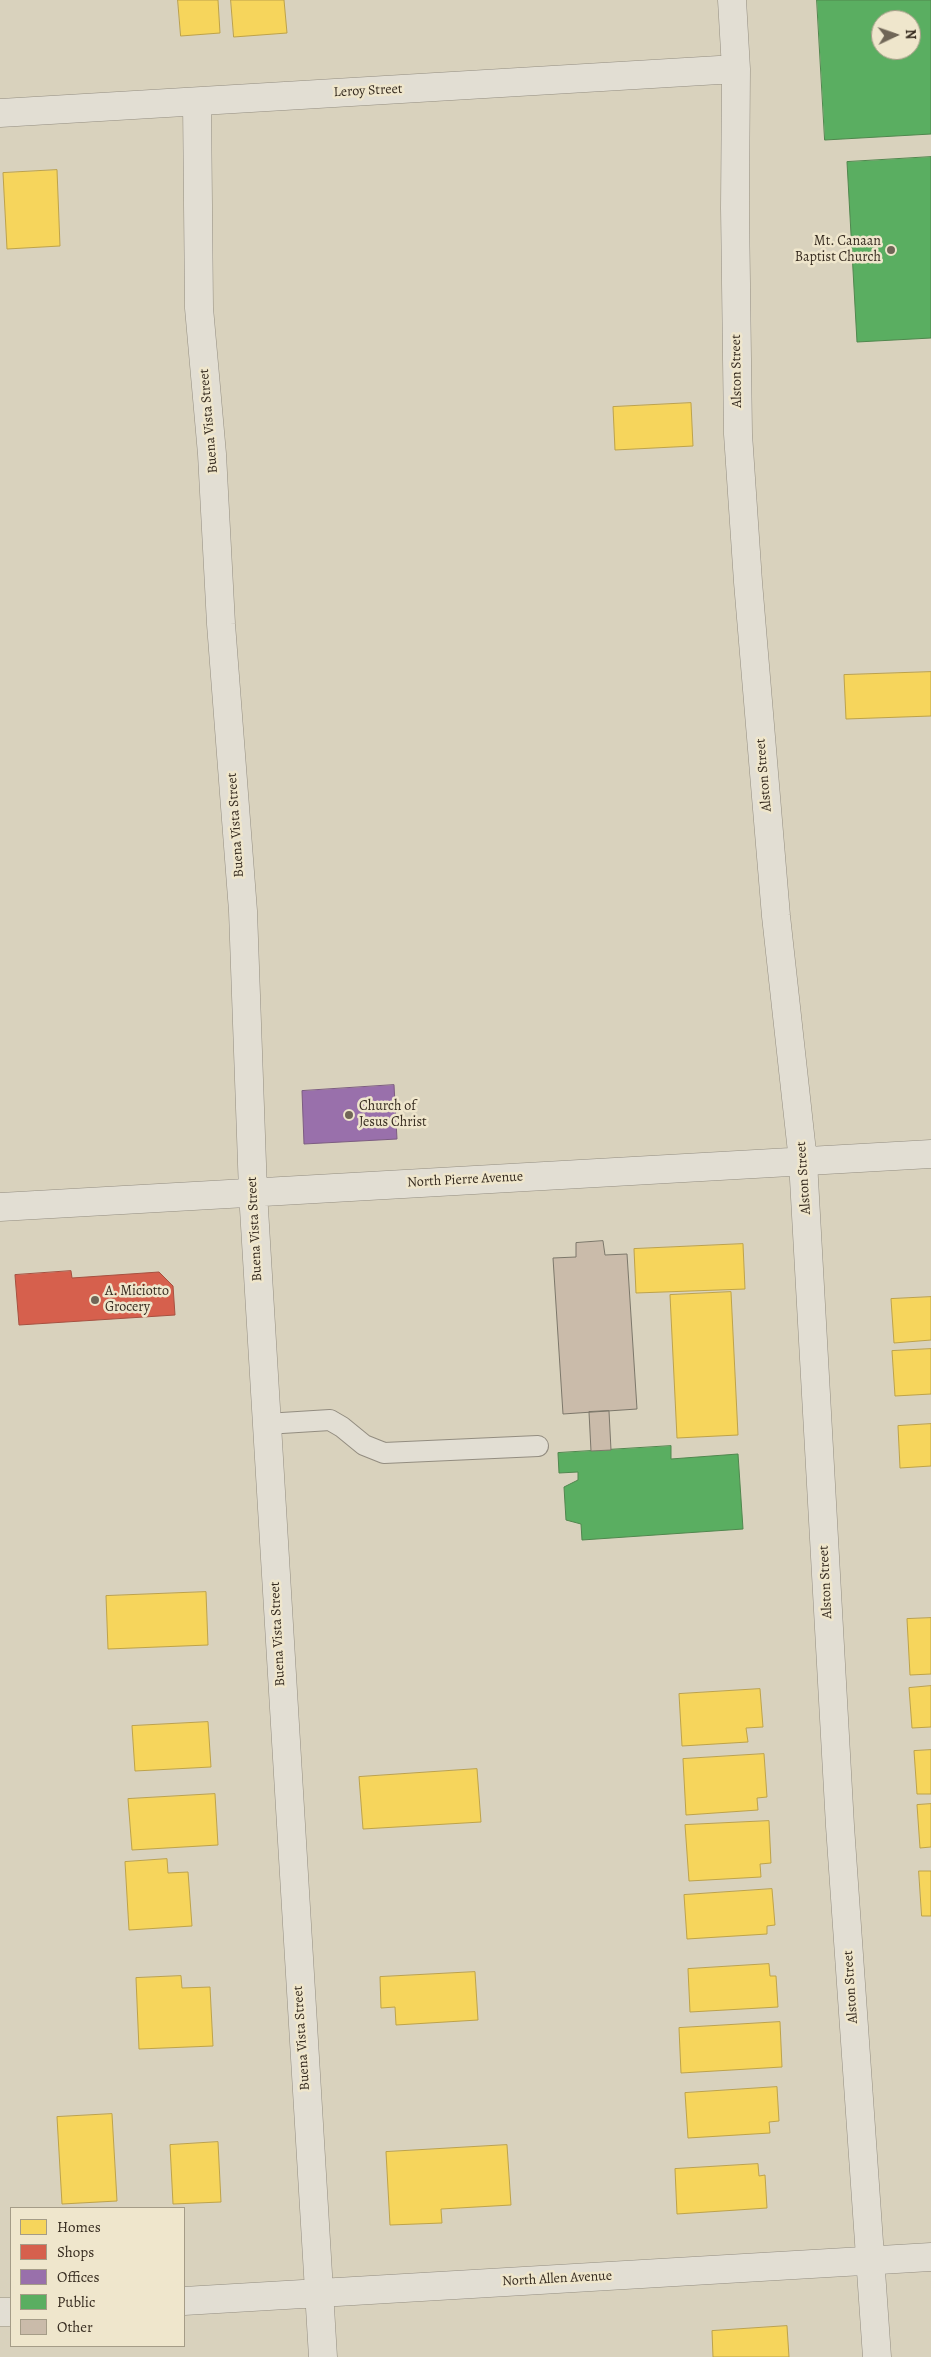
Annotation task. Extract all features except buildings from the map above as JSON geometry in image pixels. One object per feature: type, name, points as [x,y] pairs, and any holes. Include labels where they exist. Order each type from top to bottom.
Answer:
[{"type":"street","name":"Alston Street","points":[[732,0],[736,69],[735,208],[738,434],[748,582],[776,916],[803,1161],[840,1826],[877,2357]]},
{"type":"street","name":"Leroy Street","points":[[0,113],[736,69]]},
{"type":"street","name":"Buena Vista Street","points":[[197,102],[199,308],[212,454],[221,624],[243,911],[253,1192],[323,2357]]},
{"type":"street","name":"North Pierre Avenue","points":[[0,1207],[931,1154]]},
{"type":"street","name":"North Allen Avenue","points":[[185,2301],[931,2257]]},
{"type":"lane","points":[[266,1424],[330,1420],[342,1426],[364,1445],[384,1453],[538,1446]]},
{"type":"place","name":"Mt. Canaan Baptist Church","points":[[891,250]]},
{"type":"place","name":"Church of Jesus Christ","points":[[349,1115]]},
{"type":"place","name":"A. Miciotto Grocery","points":[[95,1300]]}]
